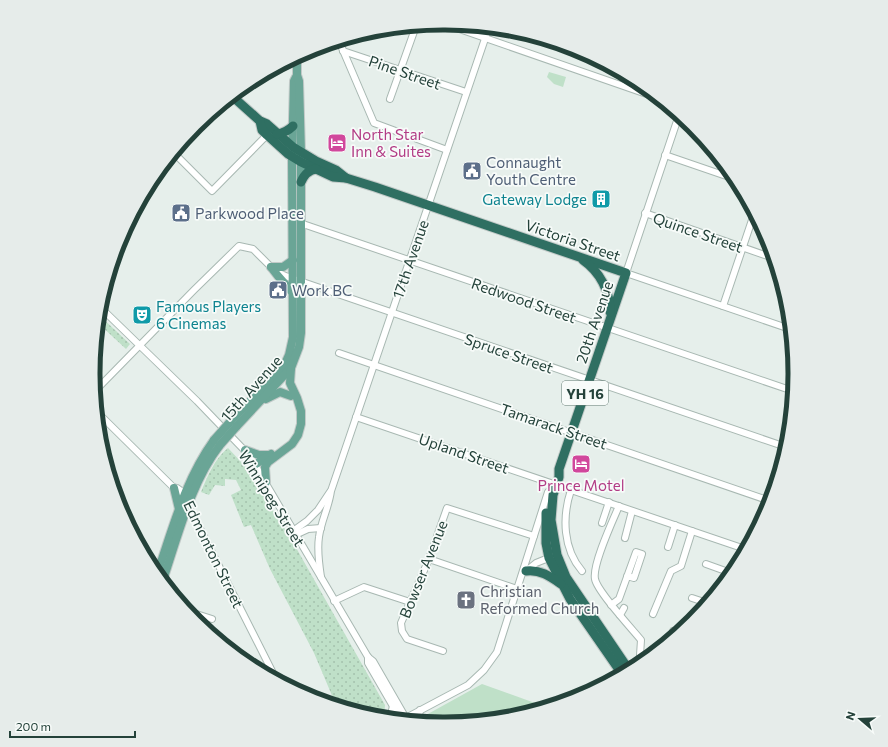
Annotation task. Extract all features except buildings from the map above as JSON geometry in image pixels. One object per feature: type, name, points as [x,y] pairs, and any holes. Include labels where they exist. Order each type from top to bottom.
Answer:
[{"type":"highway","name":"Victoria Street","points":[[236,100],[292,148],[336,170],[346,178]]},
{"type":"highway","name":"Victoria Street","points":[[260,121],[262,130],[267,136],[292,157],[333,177],[346,178],[626,273]]},
{"type":"highway","points":[[277,134],[282,134],[288,131],[293,126]]},
{"type":"highway","points":[[301,182],[311,169],[316,169]]},
{"type":"highway","points":[[577,256],[590,265],[602,279],[610,303],[610,318]]},
{"type":"highway","name":"20th Avenue","points":[[548,492],[554,484],[554,475],[559,469],[626,273]]},
{"type":"highway","name":"YH 16","points":[[554,484],[550,520],[553,557],[562,585],[619,669]]},
{"type":"highway","name":"YH 16","points":[[548,492],[545,519],[546,543],[566,577],[626,665]]},
{"type":"highway","points":[[524,574],[532,570],[547,575],[562,585]]},
{"type":"main road","points":[[297,63],[297,75]]},
{"type":"main road","name":"15th Avenue","points":[[233,424],[256,406],[278,378],[289,355],[293,336],[293,293],[297,280],[293,260],[292,148],[294,81],[297,75]]},
{"type":"main road","name":"15th Avenue","points":[[160,566],[184,495],[195,470],[233,424],[278,378],[291,368],[297,355],[300,338],[297,280],[300,224],[301,152],[299,81],[297,75]]},
{"type":"main road","points":[[271,267],[284,267],[293,260]]},
{"type":"main road","points":[[271,267],[293,293]]},
{"type":"main road","points":[[266,482],[265,468],[268,462],[292,444],[298,435],[301,424],[301,411],[290,383],[291,368]]},
{"type":"main road","points":[[256,464],[284,446],[294,433],[297,424],[297,411],[291,396],[278,378]]},
{"type":"main road","points":[[256,406],[277,393],[284,393],[291,396]]},
{"type":"main road","name":"15th Avenue","points":[[165,574],[196,486],[217,443]]},
{"type":"main road","points":[[245,450],[259,455],[270,455]]},
{"type":"main road","points":[[174,488],[179,510]]},
{"type":"street","points":[[465,31],[640,92]]},
{"type":"street","points":[[390,99],[414,32]]},
{"type":"street","name":"17th Avenue","points":[[321,577],[318,550],[321,528],[330,500],[331,491],[487,33]]},
{"type":"street","points":[[341,46],[374,123],[447,150]]},
{"type":"street","name":"Pine Street","points":[[343,51],[466,92]]},
{"type":"street","name":"20th Avenue","points":[[626,273],[677,121]]},
{"type":"street","points":[[178,157],[212,191],[267,136]]},
{"type":"street","points":[[665,155],[725,175]]},
{"type":"street","name":"Quince Street","points":[[645,213],[766,255]]},
{"type":"street","points":[[722,306],[752,221]]},
{"type":"street","name":"Redwood Street","points":[[300,224],[787,389]]},
{"type":"street","name":"Spruce Street","points":[[140,346],[194,290],[240,246],[253,249],[271,267],[281,274],[297,280],[391,314],[780,446]]},
{"type":"street","name":"Victoria Street","points":[[626,273],[785,327]]},
{"type":"street","name":"Winnipeg Street","points":[[106,313],[198,401],[245,450],[256,464],[334,601],[368,657],[373,661],[401,714]]},
{"type":"street","points":[[101,385],[140,346]]},
{"type":"street","name":"Tamarack Street","points":[[339,353],[763,499]]},
{"type":"street","name":"Upland Street","points":[[356,417],[632,510],[739,548]]},
{"type":"street","name":"Edmonton Street","points":[[103,418],[174,488],[177,488],[184,495],[272,671]]},
{"type":"street","points":[[571,490],[567,503],[565,520],[566,536],[575,563],[582,571]]},
{"type":"street","name":"17th Avenue","points":[[294,533],[318,510],[331,491]]},
{"type":"street","name":"20th Avenue","points":[[411,715],[468,685],[484,670],[496,652],[517,589],[524,574],[548,492]]},
{"type":"street","points":[[602,523],[608,502]]},
{"type":"street","points":[[620,506],[611,524],[594,574],[595,581],[611,604],[641,640],[640,655]]},
{"type":"street","name":"Bowser Avenue","points":[[443,651],[407,639],[402,631],[401,623],[429,559],[447,508],[534,536]]},
{"type":"street","points":[[625,538],[632,510]]},
{"type":"street","points":[[668,547],[675,526]]},
{"type":"street","points":[[294,533],[308,529],[321,528]]},
{"type":"street","points":[[653,614],[671,570],[681,566],[692,531]]},
{"type":"street","points":[[524,574],[536,563],[553,557]]},
{"type":"street","points":[[429,559],[517,589]]},
{"type":"street","points":[[706,564],[725,571]]},
{"type":"street","points":[[611,604],[619,599],[627,576]]},
{"type":"street","points":[[334,601],[364,587],[410,602]]},
{"type":"street","points":[[692,598],[701,601]]},
{"type":"street","points":[[620,615],[624,608]]},
{"type":"street","points":[[200,615],[212,619]]},
{"type":"street","name":"Winnipeg Street","points":[[368,657],[368,663],[393,706],[400,714]]},
{"type":"street","points":[[391,713],[393,706]]},
{"type":"street","points":[[419,716],[420,710]]},
{"type":"green space","points":[[549,72],[566,77],[563,87],[554,84],[547,77]]},
{"type":"green space","points":[[105,320],[130,344],[126,349],[103,328]]},
{"type":"green space","points":[[228,448],[243,464],[290,537],[385,705],[385,711],[333,699],[314,653],[270,569],[251,525],[244,527],[231,495],[241,490],[236,480],[225,479],[225,486],[215,485],[209,495],[201,492],[215,462]]},
{"type":"green space","points":[[482,684],[537,704],[489,714],[444,717],[424,716]]},
{"type":"place","name":"North Star Inn & Suites","points":[[337,143]]},
{"type":"place","name":"Connaught Youth Centre","points":[[472,171]]},
{"type":"place","name":"Gateway Lodge","points":[[601,199]]},
{"type":"place","name":"Parkwood Place","points":[[181,213]]},
{"type":"place","name":"Work BC","points":[[278,290]]},
{"type":"place","name":"Famous Players 6 Cinemas","points":[[142,315]]},
{"type":"place","name":"Prince Motel","points":[[581,464]]},
{"type":"place","name":"Christian Reformed Church","points":[[466,600]]}]
